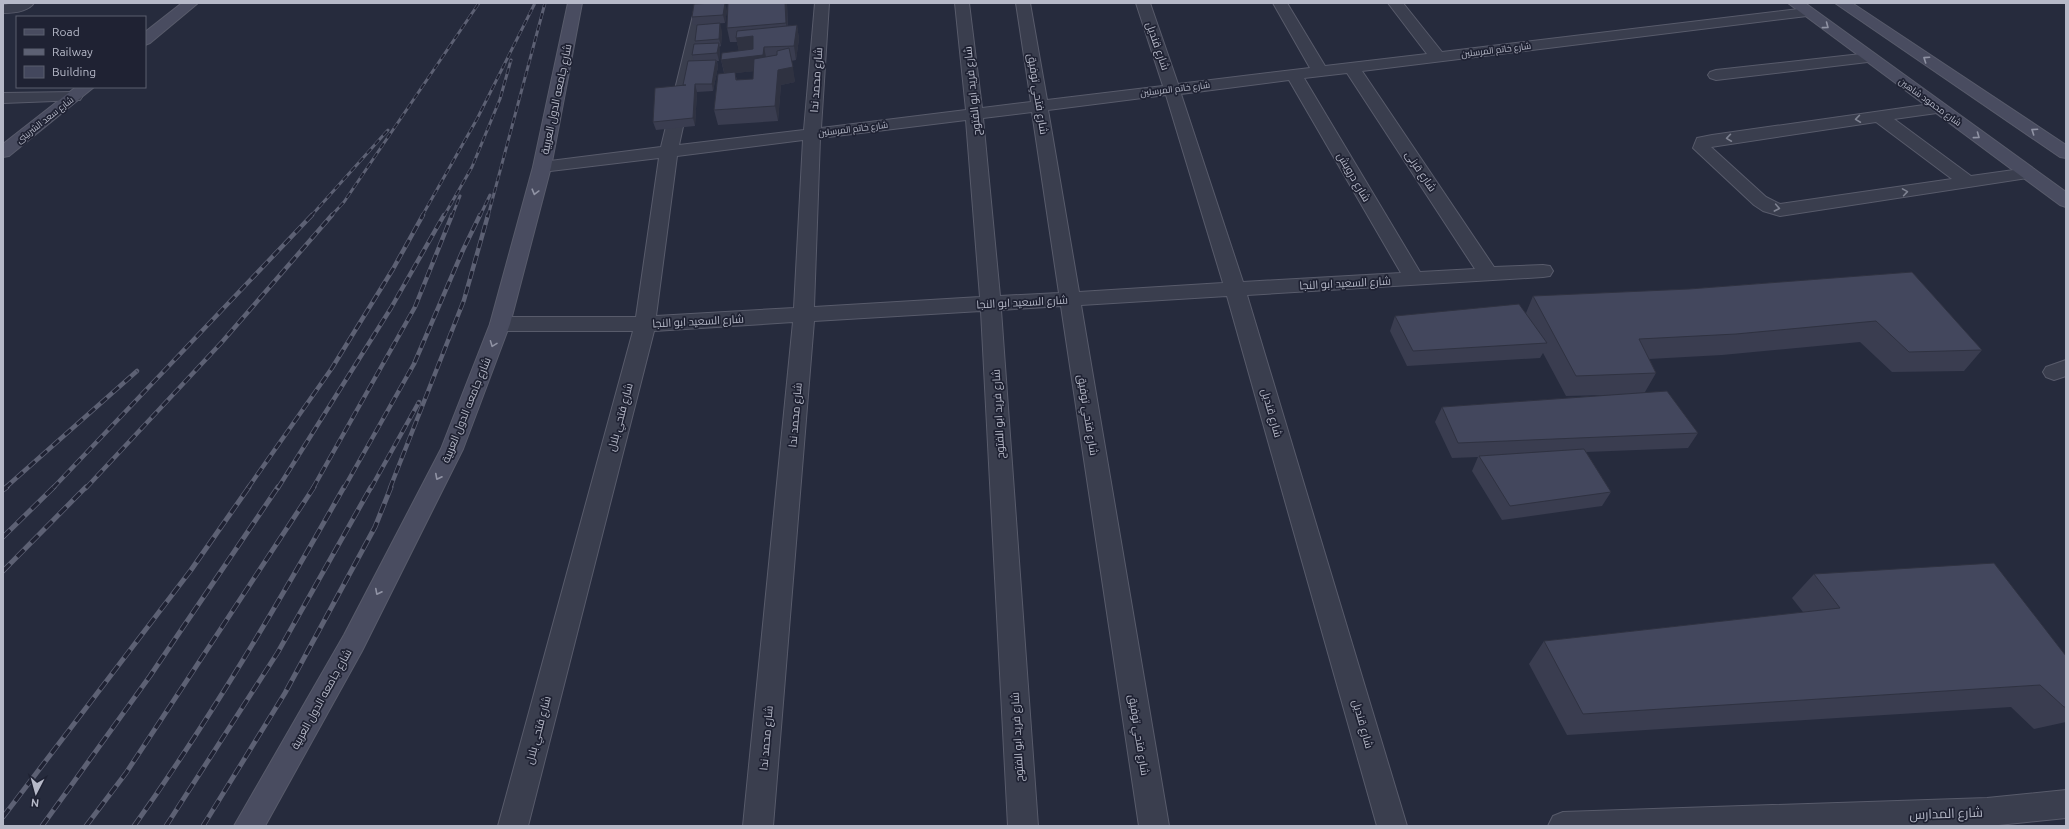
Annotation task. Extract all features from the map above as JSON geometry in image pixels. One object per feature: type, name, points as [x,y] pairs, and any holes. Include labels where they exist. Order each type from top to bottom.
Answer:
[{"type":"main road","points":[[146,39],[191,3]]},
{"type":"main road","name":"شارع جامعه الدول العربية","points":[[249,826],[353,643],[452,449],[500,324],[542,167],[575,3]]},
{"type":"main road","points":[[1842,3],[2066,153]]},
{"type":"main road","name":"شارع محمود شاهين","points":[[1801,8],[2066,201]]},
{"type":"main road","name":"شارع سعد الشربينى","points":[[3,152],[80,92]]},
{"type":"street","points":[[3,10],[14,8],[26,3]]},
{"type":"street","name":"شارع فتحي بلال","points":[[513,826],[645,324],[669,151],[703,3]]},
{"type":"street","name":"شارع محمد ندا","points":[[758,826],[804,315],[812,134],[822,3]]},
{"type":"street","name":"شارع فريد ابو الفتوح","points":[[962,3],[975,114],[991,304],[1023,826]]},
{"type":"street","name":"شارع فتحي توفيق","points":[[1023,3],[1154,826]]},
{"type":"street","name":"شارع قنديل","points":[[1143,3],[1173,90],[1235,290],[1392,826]]},
{"type":"street","points":[[1280,3],[1320,72]]},
{"type":"street","points":[[1395,3],[1438,57]]},
{"type":"street","name":"شارع خاتم المرسلين","points":[[542,167],[1352,68],[1801,8]]},
{"type":"street","points":[[1716,75],[1870,58]]},
{"type":"street","name":"شارع قرنى","points":[[1352,68],[1489,275]]},
{"type":"street","name":"شارع درويش","points":[[1294,75],[1414,279]]},
{"type":"street","points":[[3,98],[80,92]]},
{"type":"street","points":[[1938,108],[1712,140],[1703,142],[1702,148],[1760,201],[1769,207],[1780,210],[2028,173]]},
{"type":"street","points":[[1879,116],[1967,182]]},
{"type":"street","name":"شارع السعيد ابو النجا","points":[[500,324],[645,324],[1543,272]]},
{"type":"street","name":"شارع المدارس","points":[[1563,826],[1987,812],[2066,804]]},
{"type":"building","points":[[725,3],[723,15],[692,17],[694,4]]},
{"type":"building","points":[[728,3],[785,3],[786,23],[727,28]]},
{"type":"building","points":[[720,23],[719,39],[695,41],[697,25]]},
{"type":"building","points":[[797,25],[794,46],[764,47],[763,55],[721,60],[722,53],[753,49],[753,36],[736,38],[737,31]]},
{"type":"building","points":[[719,43],[717,53],[692,55],[694,44]]},
{"type":"building","points":[[789,48],[793,67],[778,70],[775,106],[714,110],[718,74],[735,72],[736,80],[753,79],[754,59],[777,55],[777,51]]},
{"type":"building","points":[[716,60],[712,84],[695,84],[693,118],[653,122],[655,88],[686,85],[683,85],[688,61]]},
{"type":"building","points":[[1912,272],[1982,350],[1909,352],[1876,321],[1736,334],[1639,339],[1656,373],[1576,376],[1533,296],[1689,289]]},
{"type":"building","points":[[1519,304],[1547,343],[1413,351],[1395,316]]},
{"type":"building","points":[[1667,391],[1698,433],[1458,443],[1442,407]]},
{"type":"building","points":[[1584,449],[1611,492],[1510,506],[1479,456]]},
{"type":"building","points":[[1994,563],[2066,656],[2066,707],[2064,707],[2040,685],[1583,714],[1544,641],[1840,608],[1814,574]]},
{"type":"railway","points":[[331,216],[344,202],[479,3]]},
{"type":"railway","points":[[422,216],[477,119],[535,3]]},
{"type":"railway","points":[[488,216],[545,3]]},
{"type":"railway","points":[[444,216],[472,167],[500,99],[511,60]]},
{"type":"railway","points":[[311,216],[388,130]]},
{"type":"railway","points":[[480,216],[490,195]]},
{"type":"railway","points":[[452,216],[460,196]]},
{"type":"railway","points":[[53,488],[312,215]]},
{"type":"railway","points":[[86,488],[222,342],[332,215]]},
{"type":"railway","points":[[248,488],[332,368],[393,269],[423,215]]},
{"type":"railway","points":[[278,488],[391,308],[444,215]]},
{"type":"railway","points":[[313,488],[415,307],[452,215]]},
{"type":"railway","points":[[344,488],[414,364],[463,250],[480,215]]},
{"type":"railway","points":[[390,488],[464,300],[488,215]]},
{"type":"railway","points":[[5,488],[137,371]]},
{"type":"railway","points":[[371,488],[419,402]]},
{"type":"railway","points":[[3,490],[7,487]]},
{"type":"railway","points":[[3,571],[86,487]]},
{"type":"railway","points":[[3,817],[191,570],[249,487]]},
{"type":"railway","points":[[42,826],[150,676],[278,487]]},
{"type":"railway","points":[[86,826],[126,773],[314,487]]},
{"type":"railway","points":[[134,826],[190,744],[244,659],[344,487]]},
{"type":"railway","points":[[166,826],[278,652],[371,487]]},
{"type":"railway","points":[[203,826],[285,693],[375,527],[391,487]]},
{"type":"railway","points":[[3,537],[53,488]]}]
